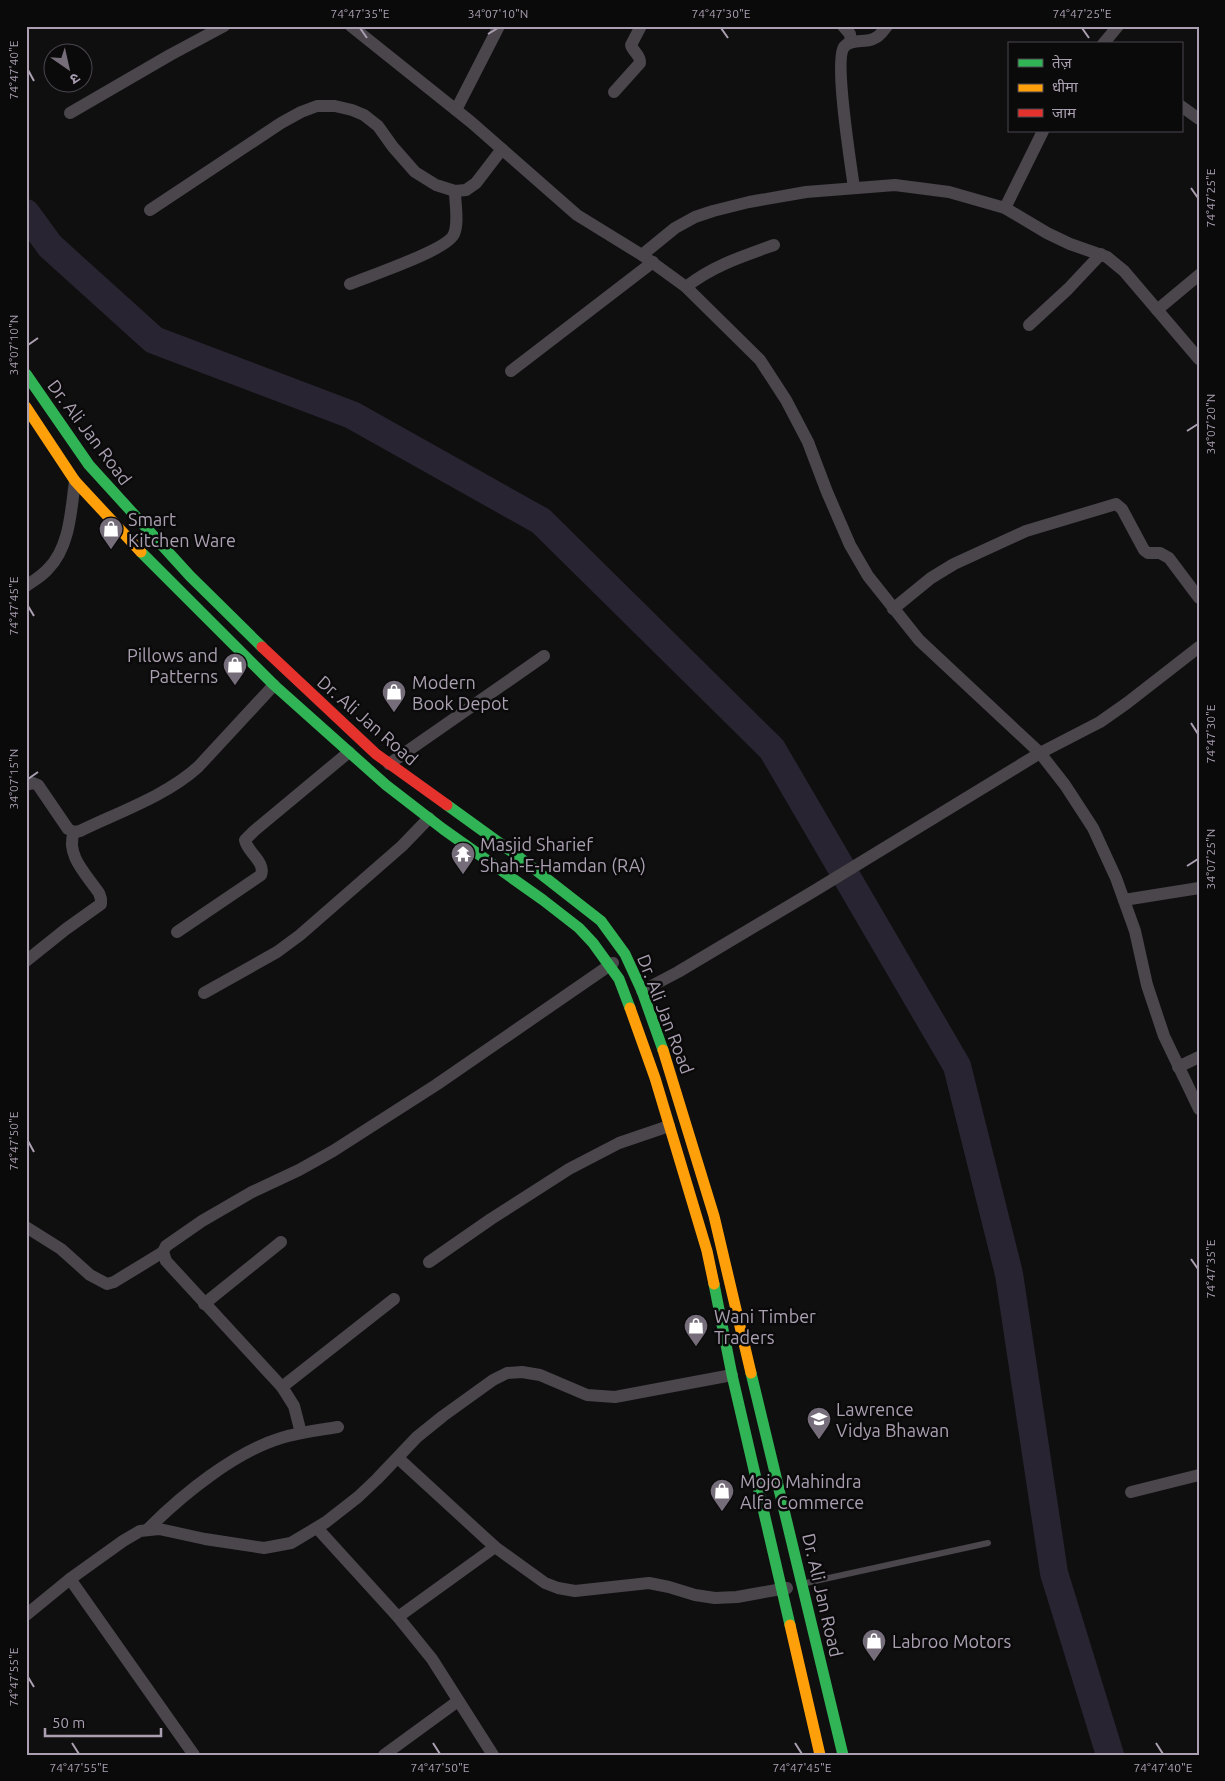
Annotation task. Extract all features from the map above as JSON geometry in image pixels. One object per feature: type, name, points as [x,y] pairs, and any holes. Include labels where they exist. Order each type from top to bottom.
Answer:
[{"type":"main road","name":"Dr. Ali Jan Road","points":[[26,374],[89,465],[190,576],[286,671],[369,748],[389,764],[519,857],[601,921],[625,954],[642,991],[671,1072],[714,1216],[843,1755]]},
{"type":"main road","name":"Dr. Ali Jan Road","points":[[26,406],[76,481],[125,536],[274,685],[386,785],[580,928],[593,942],[619,979],[642,1037],[707,1251],[732,1375],[820,1755]]},
{"type":"street","points":[[70,113],[224,26]]},
{"type":"street","points":[[351,26],[456,110],[577,214],[653,262],[686,287],[760,360],[786,400],[808,442],[826,492],[850,545],[868,576],[919,640],[1040,753],[1065,785],[1093,828],[1116,878],[1135,931],[1150,994],[1164,1036],[1199,1109]]},
{"type":"street","points":[[456,110],[499,26]]},
{"type":"street","points":[[614,92],[640,63],[639,56],[632,50],[631,45],[641,26]]},
{"type":"street","points":[[843,26],[850,34],[851,42]]},
{"type":"street","points":[[854,188],[842,86],[841,52],[851,42],[872,40],[880,35],[887,26]]},
{"type":"street","points":[[1105,42],[1118,26]]},
{"type":"street","points":[[150,210],[281,123],[301,112],[318,106],[335,106],[364,114],[378,126],[392,147],[415,172],[436,185],[455,191],[466,190],[476,183],[502,149]]},
{"type":"street","points":[[1182,107],[1199,119]]},
{"type":"street","points":[[1004,208],[1042,132]]},
{"type":"street","points":[[642,255],[675,228],[713,210],[806,192],[854,188],[895,185],[949,192],[1004,208],[1055,236],[1101,254],[1114,262],[1199,359]]},
{"type":"street","points":[[350,284],[415,258],[444,245],[450,240],[456,226],[455,191]]},
{"type":"street","points":[[686,287],[708,271],[774,245]]},
{"type":"street","points":[[1029,325],[1068,289],[1101,254]]},
{"type":"street","points":[[511,371],[653,262]]},
{"type":"street","points":[[1157,310],[1199,275]]},
{"type":"street","points":[[26,586],[48,570],[60,553],[68,528],[76,481]]},
{"type":"street","points":[[893,609],[931,578],[979,553],[1026,531],[1116,504],[1122,509],[1144,550],[1148,554],[1160,553],[1169,558],[1199,598]]},
{"type":"street","points":[[642,991],[678,972],[814,891],[1040,753],[1100,722],[1199,647]]},
{"type":"street","points":[[389,764],[544,656]]},
{"type":"street","points":[[26,785],[33,783],[38,785],[64,825],[74,832],[80,831],[184,779],[198,767],[274,685]]},
{"type":"street","points":[[178,932],[261,875],[261,866],[246,845],[246,840],[275,813],[349,752]]},
{"type":"street","points":[[204,993],[277,952],[300,935],[402,846],[429,818]]},
{"type":"street","points":[[26,961],[100,904],[102,899],[71,850],[71,840],[74,832]]},
{"type":"street","points":[[1124,900],[1199,888]]},
{"type":"street","points":[[301,1432],[294,1406],[282,1386],[166,1261],[164,1252],[166,1246],[202,1221],[252,1192],[300,1170],[349,1141],[436,1085],[625,954]]},
{"type":"street","points":[[1178,1067],[1199,1057]]},
{"type":"street","points":[[429,1262],[491,1219],[590,1157],[619,1143],[670,1126]]},
{"type":"street","points":[[26,1227],[62,1249],[90,1275],[107,1284],[114,1282],[164,1252]]},
{"type":"street","points":[[204,1304],[281,1242]]},
{"type":"street","points":[[282,1386],[394,1298]]},
{"type":"street","points":[[26,1615],[70,1579],[123,1541],[140,1531],[150,1528],[264,1548],[291,1542],[317,1528],[358,1497],[417,1437],[442,1416],[493,1380],[507,1373],[522,1372],[540,1375],[588,1395],[601,1397],[615,1397],[732,1375]]},
{"type":"street","points":[[150,1528],[166,1512],[230,1462],[250,1450],[301,1432],[338,1428]]},
{"type":"street","points":[[398,1458],[495,1548],[545,1583],[558,1588],[575,1591],[649,1583],[695,1595],[715,1598],[737,1597],[782,1590],[802,1584]]},
{"type":"street","points":[[1131,1492],[1199,1475]]},
{"type":"street","points":[[317,1528],[398,1617],[432,1659],[492,1755]]},
{"type":"street","points":[[398,1617],[495,1548]]},
{"type":"street","points":[[70,1579],[194,1755]]},
{"type":"street","points":[[384,1755],[458,1701]]},
{"type":"lane","points":[[802,1584],[988,1544]]},
{"type":"waterway","points":[[26,213],[50,246],[154,340],[352,415],[541,521],[772,749],[957,1066],[1009,1274],[1054,1573],[1110,1755]]},
{"type":"traffic: fast","points":[[26,374],[89,465],[190,576],[262,647]]},
{"type":"traffic: fast","points":[[141,552],[274,685],[386,785],[579,928],[593,943],[619,979],[630,1008]]},
{"type":"traffic: fast","points":[[447,805],[519,857],[601,921],[625,954],[642,991],[663,1050]]},
{"type":"traffic: fast","points":[[714,1284],[732,1375],[790,1625]]},
{"type":"traffic: fast","points":[[751,1373],[843,1755]]},
{"type":"traffic: slow","points":[[26,407],[75,481],[141,552]]},
{"type":"traffic: slow","points":[[630,1008],[655,1078],[707,1251],[714,1284]]},
{"type":"traffic: slow","points":[[663,1050],[714,1216],[751,1373]]},
{"type":"traffic: slow","points":[[790,1625],[820,1755]]},
{"type":"traffic: jam","points":[[262,647],[376,754],[447,805]]},
{"type":"place","name":"Smart Kitchen Ware","points":[[111,550]]},
{"type":"place","name":"Pillows and Patterns","points":[[235,686]]},
{"type":"place","name":"Modern Book Depot","points":[[394,713]]},
{"type":"place","name":"Masjid Sharief Shah-E-Hamdan (RA)","points":[[463,875]]},
{"type":"place","name":"Wani Timber Traders","points":[[696,1347]]},
{"type":"place","name":"Lawrence Vidya Bhawan","points":[[819,1440]]},
{"type":"place","name":"Mojo Mahindra Alfa Commerce","points":[[722,1512]]},
{"type":"place","name":"Labroo Motors","points":[[874,1662]]}]
